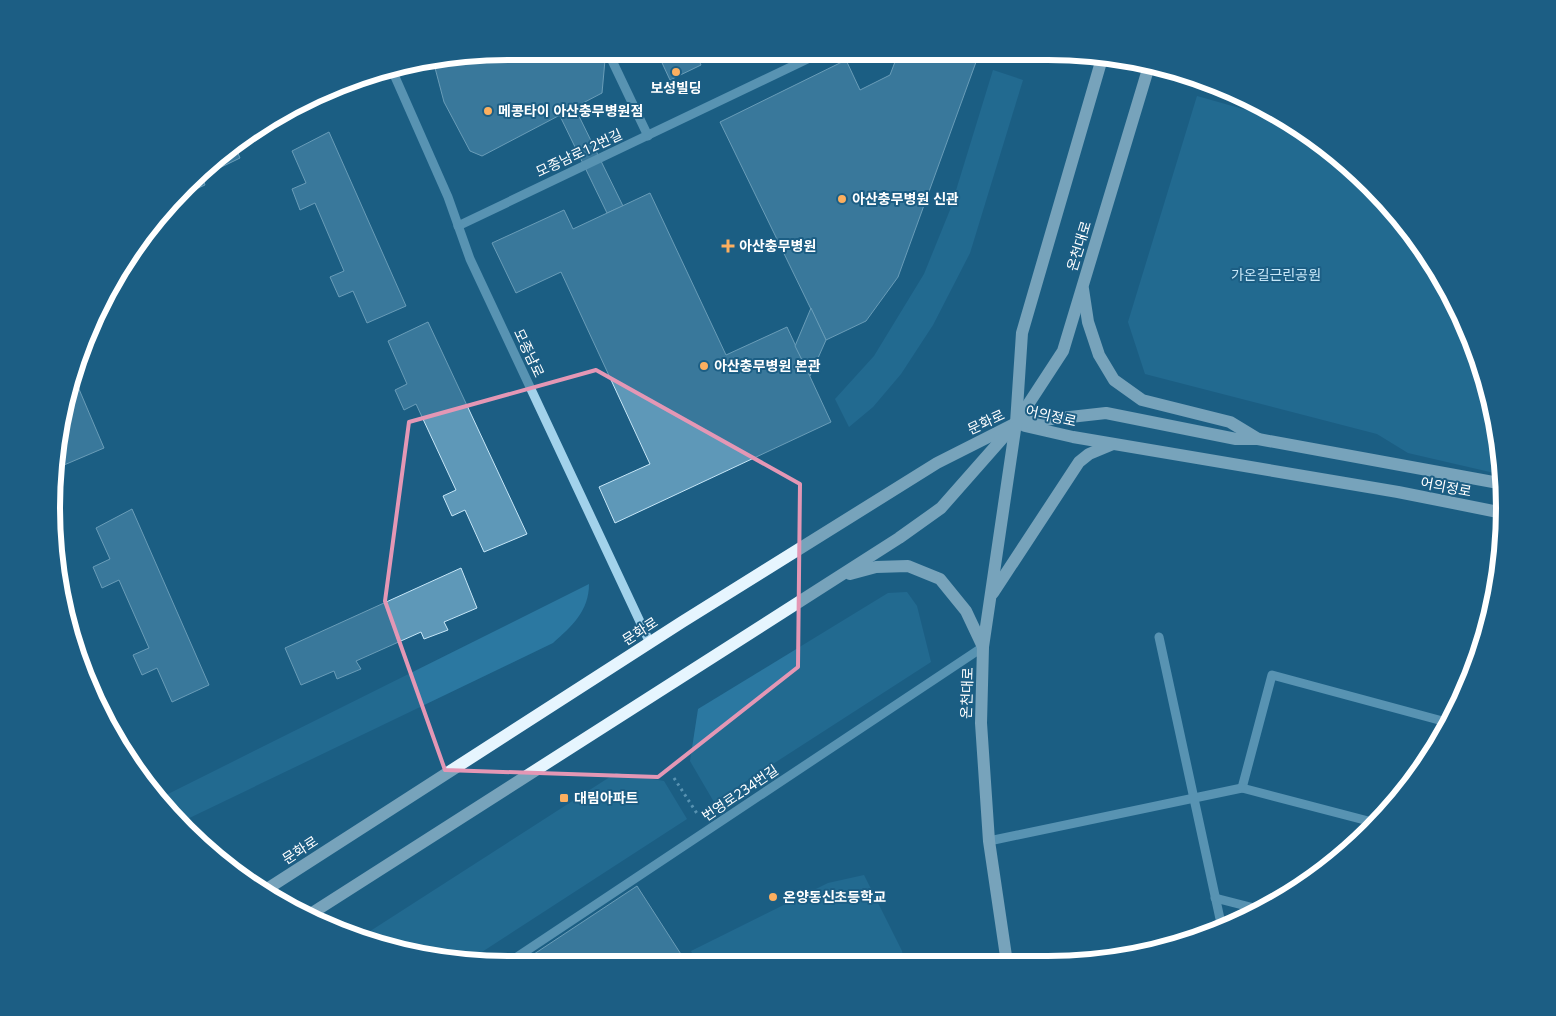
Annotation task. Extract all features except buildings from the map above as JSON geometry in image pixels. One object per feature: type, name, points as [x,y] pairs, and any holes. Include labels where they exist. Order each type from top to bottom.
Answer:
[{"type":"main road","name":"온천대로","points":[[1006,956],[989,841],[980,723],[983,648],[1016,424],[1022,333],[1101,63]]},
{"type":"main road","name":"온천대로","points":[[1016,424],[1063,351],[1147,72]]},
{"type":"main road","points":[[1083,285],[1088,322],[1099,355],[1114,380],[1142,400],[1230,422],[1258,439]]},
{"type":"main road","name":"어의정로","points":[[1016,424],[1106,413],[1236,439],[1258,439],[1495,482]]},
{"type":"main road","name":"어의정로","points":[[1016,424],[1074,437],[1398,492],[1496,512]]},
{"type":"main road","name":"문화로","points":[[314,912],[899,538],[941,508],[1016,424]]},
{"type":"main road","name":"문화로","points":[[270,887],[650,643],[937,462],[1016,424]]},
{"type":"main road","points":[[991,597],[1080,462],[1089,454],[1102,447],[1116,444]]},
{"type":"main road","points":[[834,579],[876,567],[908,566],[940,579],[966,610],[983,648]]},
{"type":"street","points":[[612,60],[648,136]]},
{"type":"street","name":"모종남로12번길","points":[[458,226],[805,60]]},
{"type":"street","name":"모종남로","points":[[394,75],[448,197],[470,260],[650,643]]},
{"type":"street","points":[[1160,637],[1220,921]]},
{"type":"street","name":"번영로234번길","points":[[519,956],[983,648]]},
{"type":"street","points":[[1242,788],[1272,675],[1442,720]]},
{"type":"street","points":[[989,841],[1242,788],[1369,821]]},
{"type":"street","points":[[1215,898],[1251,907]]},
{"type":"path","points":[[674,778],[708,830]]},
{"type":"highlighted area","points":[[596,370],[800,484],[798,667],[658,777],[445,770],[385,601],[409,422]]},
{"type":"green space","points":[[993,70],[1023,80],[970,253],[933,325],[901,374],[873,407],[849,427],[835,399],[874,356],[924,274],[950,210]]},
{"type":"green space","name":"가온길근린공원","points":[[1197,96],[1261,114],[1321,153],[1365,191],[1403,235],[1420,259],[1450,310],[1472,364],[1481,392],[1487,421],[1494,473],[1408,453],[1377,434],[1145,374],[1128,322]]},
{"type":"green space","points":[[589,584],[583,610],[573,624],[553,643],[186,820],[165,796]]},
{"type":"green space","points":[[907,592],[917,606],[931,662],[714,802],[690,761],[698,709],[888,593]]},
{"type":"green space","points":[[616,773],[664,781],[687,819],[477,955],[421,947],[367,933]]},
{"type":"green space","points":[[864,875],[903,956],[694,956],[691,951],[828,883]]},
{"type":"place","name":"보성빌딩","points":[[676,72]]},
{"type":"place","name":"메콩타이 아산충무병원점","points":[[488,111]]},
{"type":"place","name":"아산충무병원 신관","points":[[842,199]]},
{"type":"place","name":"아산충무병원","points":[[728,246]]},
{"type":"place","name":"아산충무병원 본관","points":[[704,366]]},
{"type":"place","name":"대림아파트","points":[[564,798]]},
{"type":"place","name":"온양동신초등학교","points":[[773,897]]}]
